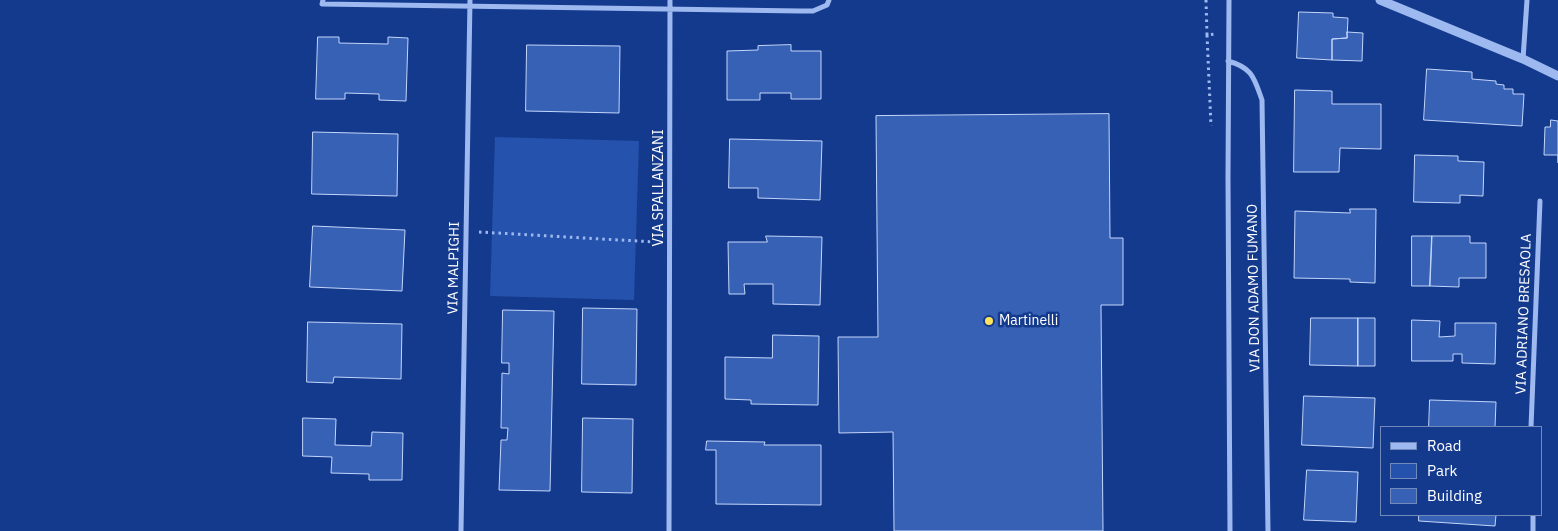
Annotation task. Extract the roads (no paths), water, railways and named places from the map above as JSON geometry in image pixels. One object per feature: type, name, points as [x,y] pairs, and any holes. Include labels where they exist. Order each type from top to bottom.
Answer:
[{"type":"street","points":[[323,0],[322,4],[470,3],[813,11],[827,5],[829,0]]},
{"type":"street","points":[[670,0],[670,9]]},
{"type":"street","name":"VIA DON ADAMO FUMANO","points":[[1229,0],[1230,531]]},
{"type":"street","points":[[1380,0],[1523,58],[1558,76]]},
{"type":"street","points":[[1523,58],[1527,0]]},
{"type":"street","name":"VIA MALPIGHI","points":[[461,531],[470,3]]},
{"type":"street","name":"VIA SPALLANZANI","points":[[669,531],[670,9]]},
{"type":"street","name":"VIA DON ADAMO FUMANO","points":[[1228,62],[1241,65],[1253,76],[1262,100],[1268,531]]},
{"type":"street","name":"VIA ADRIANO BRESAOLA","points":[[1531,426],[1540,201]]},
{"type":"street","points":[[1533,516],[1533,531]]},
{"type":"place","name":"Martinelli","points":[[989,321]]}]
